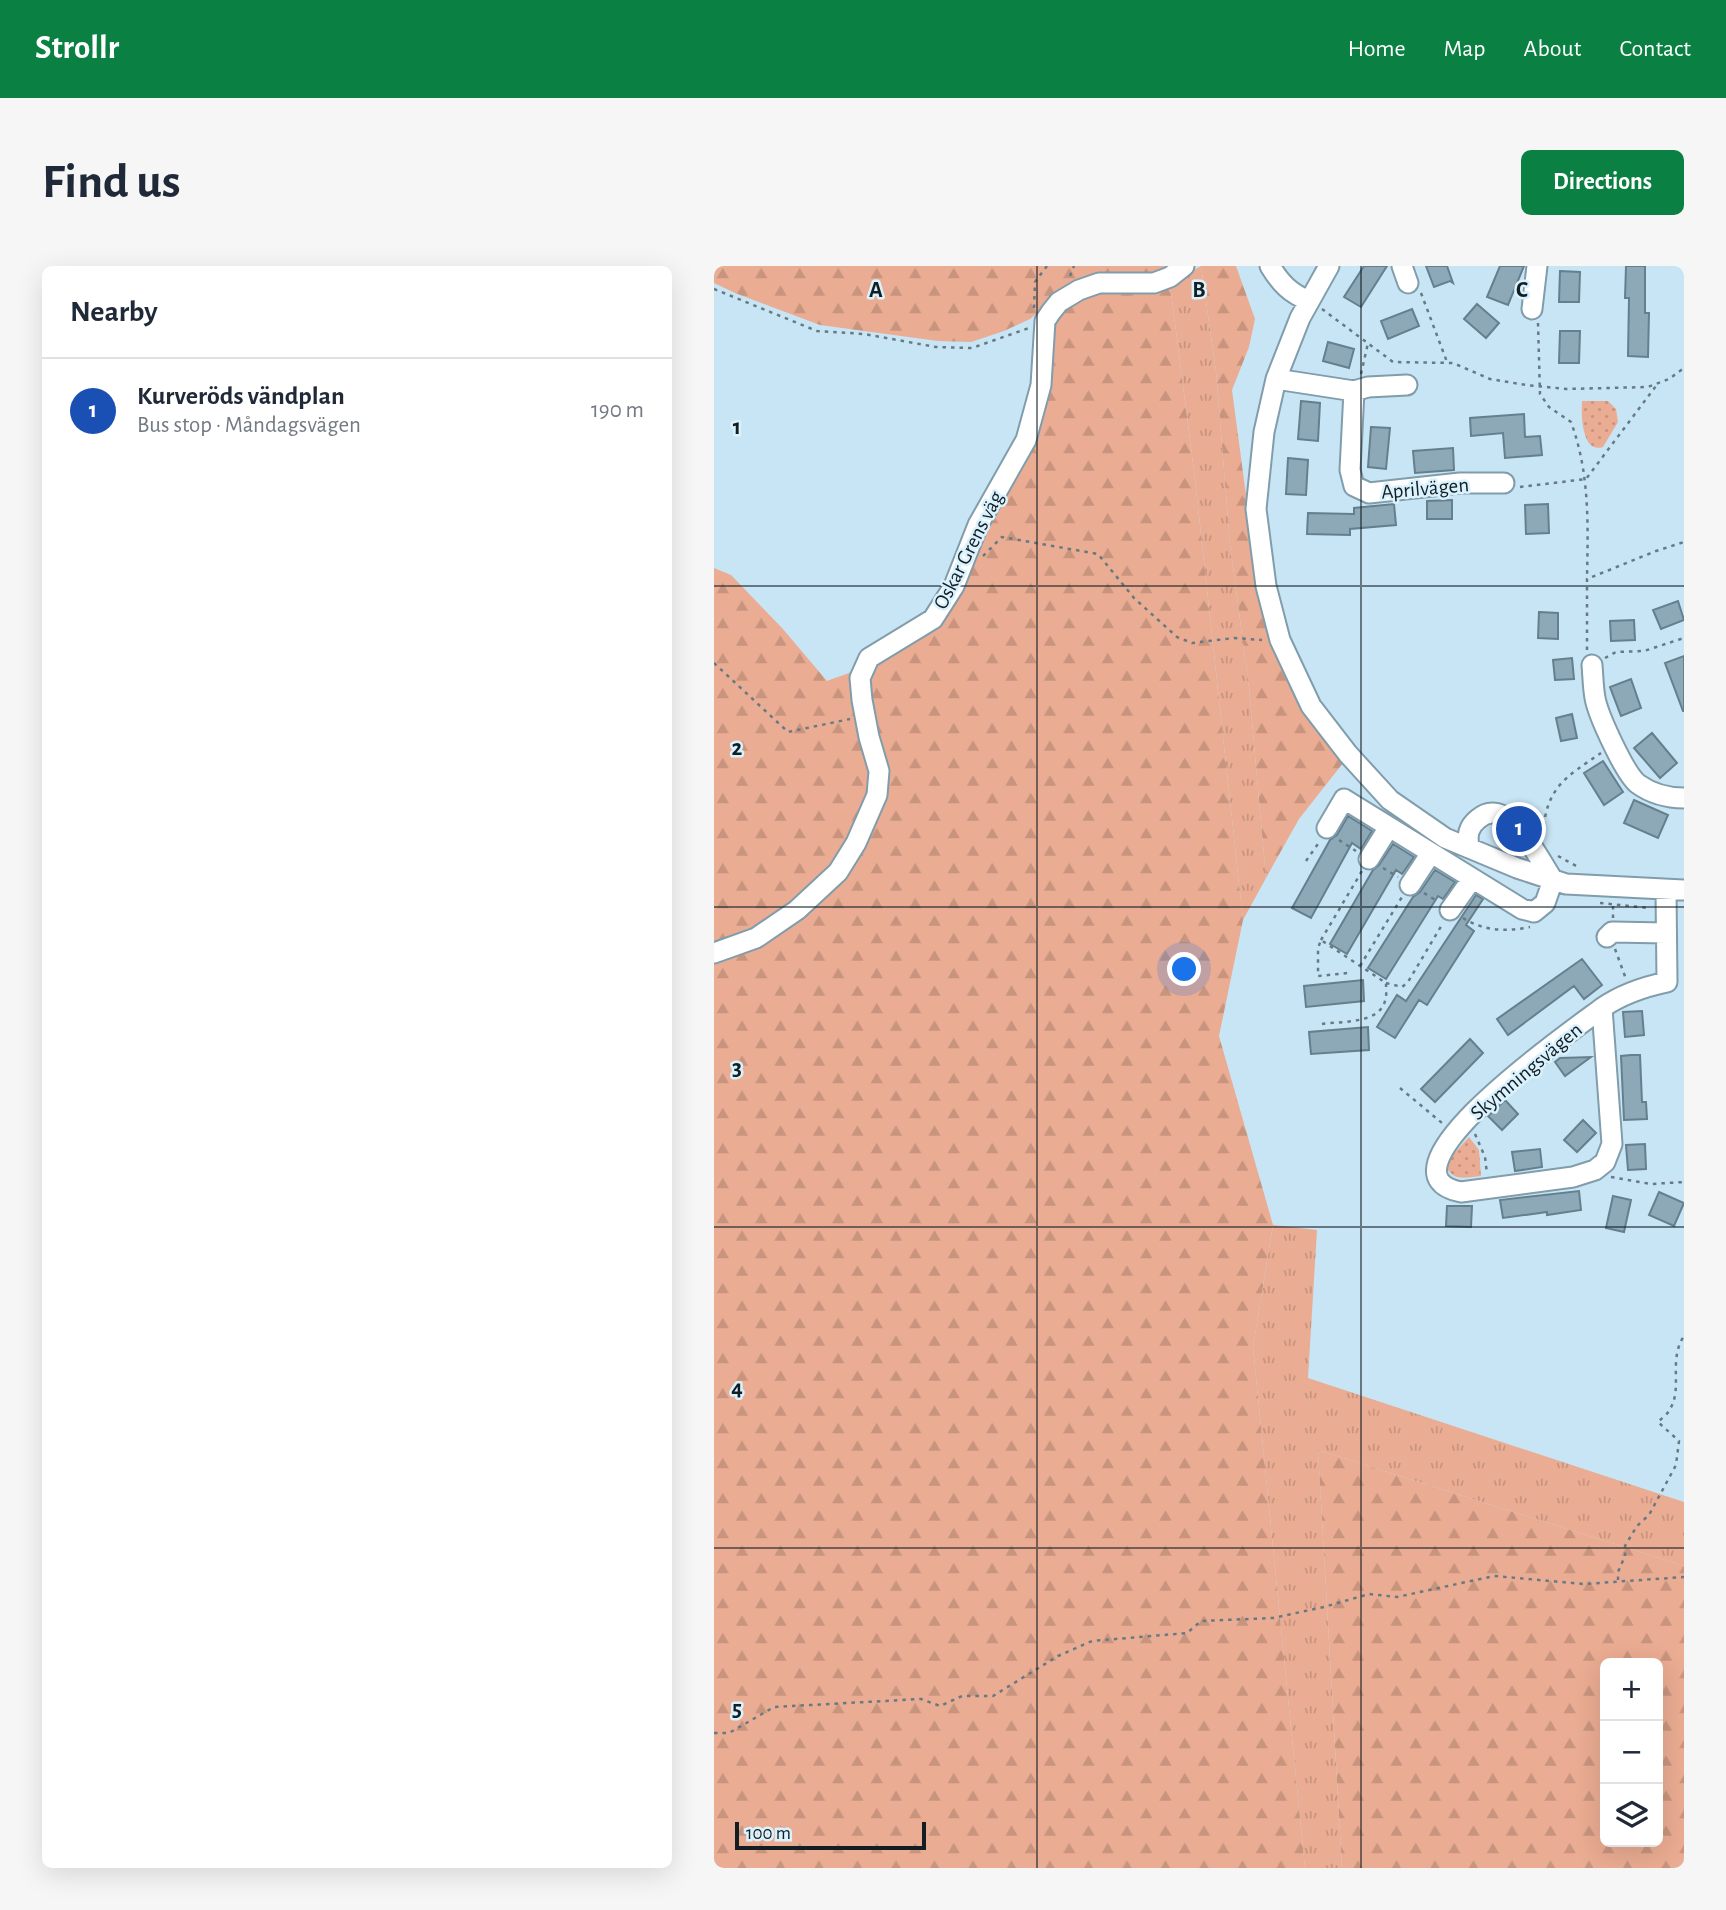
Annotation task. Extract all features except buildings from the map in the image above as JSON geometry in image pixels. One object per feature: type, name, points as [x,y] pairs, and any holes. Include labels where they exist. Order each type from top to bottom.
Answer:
[{"type":"street","points":[[1039,324],[1059,302],[1079,290],[1099,283],[1154,283],[1184,266]]},
{"type":"street","points":[[1270,266],[1281,284],[1295,295],[1309,301]]},
{"type":"street","points":[[1329,266],[1309,301],[1276,379],[1264,432],[1256,509],[1266,586],[1280,640],[1311,706],[1348,754],[1390,800],[1445,838],[1553,880],[1587,887],[1675,890]]},
{"type":"street","points":[[1532,309],[1536,266]]},
{"type":"street","name":"Oskar Grens väg","points":[[714,953],[756,938],[797,910],[838,872],[856,843],[877,795],[879,771],[865,716],[860,678],[869,658],[933,619],[954,586],[978,525],[1026,440],[1041,385],[1039,324]]},
{"type":"street","points":[[1276,379],[1354,391],[1368,387],[1407,385]]},
{"type":"street","name":"Aprilvägen","points":[[1354,391],[1350,470],[1354,486],[1369,493],[1460,483],[1504,483]]},
{"type":"street","points":[[1592,665],[1595,699],[1606,730],[1636,782],[1671,798],[1684,798]]},
{"type":"street","points":[[1327,828],[1343,799],[1522,909],[1534,912],[1545,903],[1553,880]]},
{"type":"street","points":[[1469,848],[1466,835],[1473,823],[1485,813],[1497,812],[1514,824],[1553,880]]},
{"type":"street","points":[[1369,859],[1389,827]]},
{"type":"street","points":[[1410,885],[1431,853]]},
{"type":"street","points":[[1450,910],[1472,879]]},
{"type":"street","name":"Skymningsvägen","points":[[1602,1008],[1612,1144],[1605,1162],[1573,1177],[1461,1192],[1440,1183],[1436,1165],[1460,1128],[1495,1091],[1532,1061],[1602,1008],[1615,999],[1643,988],[1675,982],[1666,933],[1675,890]]},
{"type":"street","points":[[1607,937],[1612,932],[1666,933]]},
{"type":"path","points":[[714,289],[817,331],[864,334],[936,348],[972,348],[1039,324],[1035,282],[1047,266]]},
{"type":"path","points":[[1405,275],[1419,289],[1447,362]]},
{"type":"path","points":[[1309,301],[1393,362],[1447,362],[1490,379],[1539,386],[1592,388],[1648,387],[1684,368]]},
{"type":"path","points":[[1532,309],[1538,322],[1539,386],[1542,400],[1572,422],[1584,464],[1586,648],[1592,665],[1616,652],[1644,651],[1684,638]]},
{"type":"path","points":[[1354,391],[1368,343]]},
{"type":"path","points":[[1504,483],[1516,487],[1586,479],[1658,384]]},
{"type":"path","points":[[983,557],[1002,537],[1098,554],[1134,598],[1177,637],[1192,643],[1234,638],[1280,640]]},
{"type":"path","points":[[1587,579],[1684,542]]},
{"type":"path","points":[[714,663],[788,732],[865,716]]},
{"type":"path","points":[[1546,844],[1543,825],[1555,789],[1562,780],[1614,744]]},
{"type":"path","points":[[1555,854],[1587,871],[1587,887]]},
{"type":"path","points":[[1348,973],[1318,976],[1318,948],[1369,859]]},
{"type":"path","points":[[1360,966],[1410,885]]},
{"type":"path","points":[[1321,940],[1386,983],[1402,988],[1450,910]]},
{"type":"path","points":[[1322,1024],[1369,1018],[1377,1013],[1385,1001],[1386,983]]},
{"type":"path","points":[[1400,1088],[1479,1140],[1485,1157],[1489,1188]]},
{"type":"path","points":[[1599,1166],[1611,1177],[1651,1184],[1684,1182]]},
{"type":"path","points":[[1618,1580],[1625,1546],[1637,1526],[1649,1515],[1676,1465],[1679,1440],[1658,1422],[1670,1409],[1675,1394],[1675,1358],[1684,1336]]},
{"type":"path","points":[[714,1733],[729,1733],[774,1707],[921,1699],[940,1706],[962,1696],[993,1696],[1058,1656],[1092,1641],[1187,1633],[1201,1621],[1273,1618],[1369,1594],[1398,1597],[1494,1576],[1584,1584],[1684,1577]]},
{"type":"green space","points":[[714,266],[1177,266],[1170,284],[1195,479],[1243,920],[1219,1036],[1273,1225],[1253,1347],[1305,1868],[714,1868],[714,568],[731,575],[782,628],[827,681],[886,658],[926,633],[938,623],[1036,432],[1051,301],[1030,319],[1004,331],[971,342],[938,341],[820,325],[714,283]]},
{"type":"green space","points":[[1201,266],[1216,371],[1230,544],[1249,688],[1266,878],[1243,920],[1195,479],[1170,284]]},
{"type":"green space","points":[[1201,266],[1236,266],[1255,319],[1249,347],[1232,390],[1248,510],[1304,710],[1343,763],[1299,819],[1266,878],[1249,688],[1230,544],[1216,371]]},
{"type":"green space","points":[[1582,401],[1608,401],[1616,409],[1618,422],[1603,447],[1596,448],[1587,439]]},
{"type":"green space","points":[[1469,1137],[1479,1150],[1481,1176],[1457,1177],[1447,1168],[1451,1157]]},
{"type":"green space","points":[[1273,1225],[1317,1230],[1308,1378],[1684,1502],[1684,1566],[1318,1450],[1342,1868],[1305,1868],[1253,1347]]},
{"type":"green space","points":[[1318,1450],[1684,1566],[1684,1868],[1342,1868]]},
{"type":"place","name":"Kurveröds vändplan","points":[[1519,829]]}]
